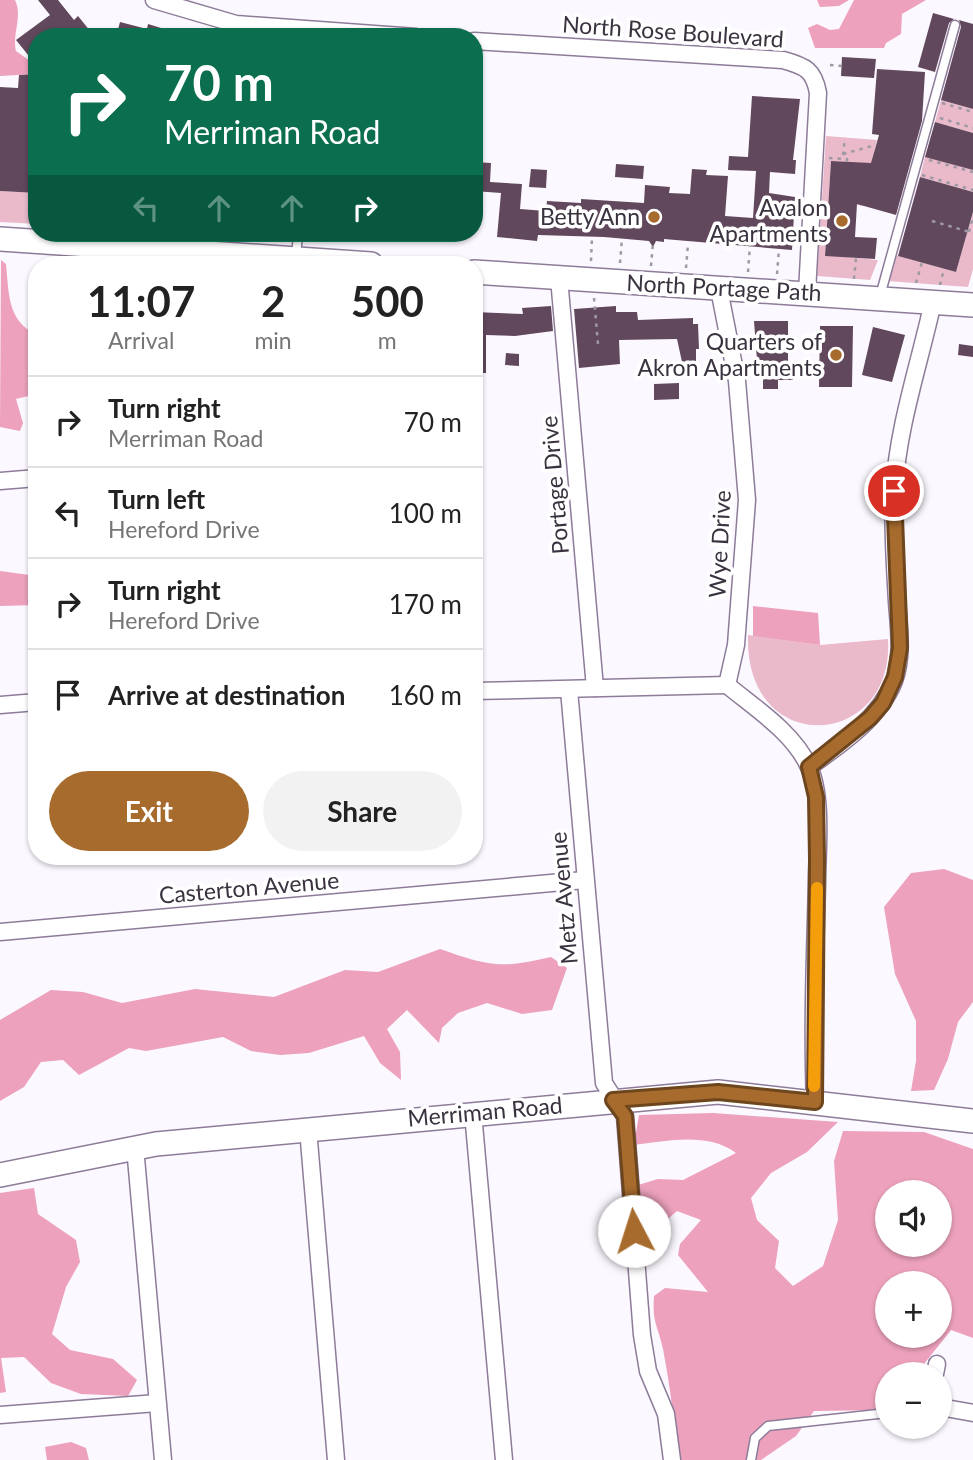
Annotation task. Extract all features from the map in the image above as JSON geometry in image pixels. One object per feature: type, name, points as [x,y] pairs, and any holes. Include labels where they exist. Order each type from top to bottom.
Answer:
[{"type":"main road","points":[[0,239],[28,239]]},
{"type":"main road","points":[[167,242],[280,256]]},
{"type":"main road","name":"North Portage Path","points":[[483,273],[719,289],[807,292],[879,299],[936,294],[973,305]]},
{"type":"main road","name":"Merriman Road","points":[[0,1175],[135,1147],[718,1092],[973,1121]]},
{"type":"street","points":[[154,0],[219,28]]},
{"type":"street","name":"North Rose Boulevard","points":[[483,42],[783,60],[802,65],[812,72],[818,93],[807,292]]},
{"type":"street","name":"Portage Drive","points":[[559,278],[595,688]]},
{"type":"street","name":"Wye Drive","points":[[719,289],[737,381],[747,500],[736,645],[727,685]]},
{"type":"street","points":[[809,767],[870,718],[883,703],[895,677],[900,648],[895,540],[897,464],[911,386],[936,294]]},
{"type":"street","points":[[0,481],[28,479]]},
{"type":"street","points":[[483,691],[727,685],[786,736],[809,767],[816,797],[815,1102]]},
{"type":"street","name":"Metz Avenue","points":[[569,690],[604,1083],[625,1116],[642,1335],[648,1371],[666,1414],[672,1460]]},
{"type":"street","points":[[0,705],[28,703]]},
{"type":"street","name":"Casterton Avenue","points":[[0,932],[585,880]]},
{"type":"street","points":[[474,1113],[504,1460]]},
{"type":"street","points":[[308,1129],[336,1460]]},
{"type":"street","points":[[135,1147],[163,1460]]},
{"type":"street","points":[[0,1415],[158,1403]]},
{"type":"street","points":[[952,1409],[973,1413]]},
{"type":"lane","points":[[879,299],[955,25]]},
{"type":"lane","points":[[751,1460],[755,1438],[768,1426],[875,1414]]},
{"type":"path","points":[[830,65],[842,66]]},
{"type":"path","points":[[934,101],[973,112]]},
{"type":"path","points":[[930,116],[973,128]]},
{"type":"path","points":[[844,158],[845,138]]},
{"type":"path","points":[[825,158],[844,158],[876,145]]},
{"type":"path","points":[[918,157],[973,172]]},
{"type":"path","points":[[914,173],[973,190]]},
{"type":"path","points":[[932,222],[971,233],[973,217]]},
{"type":"path","points":[[591,261],[592,237]]},
{"type":"path","points":[[620,263],[622,238]]},
{"type":"path","points":[[651,265],[653,242]]},
{"type":"path","points":[[686,268],[688,244]]},
{"type":"path","points":[[748,272],[750,245]]},
{"type":"path","points":[[777,274],[779,249]]},
{"type":"path","points":[[854,279],[856,258]]},
{"type":"path","points":[[916,283],[922,262]]},
{"type":"path","points":[[936,294],[944,269]]},
{"type":"path","points":[[594,294],[598,344]]},
{"type":"shaded area","points":[[0,0],[15,0],[18,13],[16,51],[28,60],[28,74],[0,76]]},
{"type":"shaded area","points":[[817,0],[849,0],[839,6],[820,7]]},
{"type":"shaded area","points":[[854,0],[926,0],[902,14],[901,34],[886,43],[884,48],[815,48],[808,28],[817,24],[830,30],[839,29]]},
{"type":"shaded area","points":[[941,100],[973,109],[973,133],[935,122]]},
{"type":"shaded area","points":[[826,136],[877,140],[872,160],[875,162],[863,206],[857,205],[861,163],[831,161],[825,255],[878,260],[870,280],[817,276]]},
{"type":"shaded area","points":[[925,156],[973,170],[973,192],[920,177]]},
{"type":"shaded area","points":[[0,191],[28,193],[28,224],[0,222]]},
{"type":"shaded area","points":[[973,212],[973,269],[968,287],[887,281],[895,255],[956,272],[966,237],[943,230],[969,227]]},
{"type":"shaded area","points":[[1,260],[6,264],[11,305],[20,322],[28,330],[28,396],[16,399],[23,423],[20,431],[0,427]]},
{"type":"shaded area","points":[[0,571],[28,575],[28,605],[0,606]]},
{"type":"shaded area","points":[[753,606],[818,613],[820,645],[753,636]]},
{"type":"shaded area","points":[[748,635],[820,645],[888,639],[884,676],[869,703],[846,719],[819,725],[792,720],[769,704],[753,675]]},
{"type":"shaded area","points":[[944,869],[973,880],[973,1002],[958,1022],[948,1059],[934,1090],[911,1091],[916,1061],[916,1021],[895,974],[884,907],[911,873]]},
{"type":"shaded area","points":[[440,949],[495,964],[551,957],[567,968],[552,1010],[522,1014],[487,1003],[458,1013],[442,1028],[439,1043],[407,1010],[387,1029],[400,1052],[401,1080],[380,1063],[364,1036],[309,1053],[280,1055],[251,1051],[223,1037],[146,1051],[129,1048],[79,1075],[63,1060],[41,1062],[24,1087],[0,1101],[0,1020],[51,990],[83,992],[122,1003],[195,989],[274,997],[345,970],[378,972]]},
{"type":"shaded area","points":[[713,1113],[838,1122],[807,1152],[771,1173],[751,1198],[757,1220],[779,1241],[775,1268],[793,1286],[823,1266],[838,1220],[834,1161],[843,1131],[924,1132],[973,1149],[973,1338],[952,1330],[952,1271],[875,1271],[875,1348],[937,1348],[926,1362],[875,1362],[875,1410],[814,1411],[796,1436],[761,1460],[677,1460],[670,1391],[655,1319],[654,1296],[665,1288],[708,1292],[678,1255],[680,1244],[701,1220],[677,1211],[652,1233],[641,1225],[638,1185],[658,1179],[683,1180],[736,1153],[725,1146],[700,1140],[634,1145],[639,1115]]},
{"type":"shaded area","points":[[34,1188],[38,1214],[76,1240],[80,1262],[66,1287],[52,1334],[70,1350],[113,1359],[137,1380],[128,1396],[81,1394],[51,1383],[24,1357],[1,1358],[6,1392],[0,1393],[0,1193]]},
{"type":"shaded area","points":[[71,1442],[86,1448],[89,1460],[47,1460],[45,1447]]},
{"type":"building","points":[[38,0],[58,0],[74,20],[78,16],[88,28],[32,28],[50,15]]},
{"type":"building","points":[[933,13],[954,19],[949,23],[935,72],[918,67]]},
{"type":"building","points":[[959,20],[973,24],[973,109],[941,100],[961,27]]},
{"type":"building","points":[[120,22],[143,28],[118,28]]},
{"type":"building","points":[[28,31],[28,55],[16,40]]},
{"type":"building","points":[[842,57],[876,59],[874,78],[841,76]]},
{"type":"building","points":[[877,69],[925,72],[922,121],[896,215],[857,204],[855,237],[877,238],[875,259],[825,256],[831,161],[871,163],[879,135],[872,134]]},
{"type":"building","points":[[28,74],[28,193],[0,191],[0,87],[18,88],[19,75]]},
{"type":"building","points":[[752,96],[800,99],[793,160],[796,160],[795,174],[770,172],[769,193],[795,197],[792,250],[664,239],[664,242],[656,241],[653,247],[649,241],[604,237],[538,235],[537,241],[497,237],[501,193],[483,192],[483,163],[491,163],[490,182],[522,184],[520,209],[546,211],[547,201],[581,203],[581,199],[644,203],[645,185],[670,187],[669,193],[690,194],[692,169],[707,170],[706,175],[728,176],[725,216],[753,218],[756,171],[728,170],[729,156],[748,157]]},
{"type":"building","points":[[935,122],[973,133],[973,170],[925,157]]},
{"type":"building","points":[[616,164],[644,166],[643,179],[615,177]]},
{"type":"building","points":[[531,169],[547,170],[546,188],[529,187]]},
{"type":"building","points":[[920,177],[973,192],[973,212],[956,272],[898,256]]},
{"type":"building","points":[[551,306],[553,331],[515,336],[486,335],[486,373],[483,373],[483,312],[523,314],[522,308]]},
{"type":"building","points":[[616,306],[616,312],[637,312],[638,320],[693,318],[693,324],[698,324],[699,349],[696,349],[696,361],[682,362],[677,339],[619,340],[620,364],[579,368],[574,309]]},
{"type":"building","points":[[754,321],[788,321],[788,363],[793,363],[793,380],[778,380],[778,389],[763,389],[763,360],[757,360]]},
{"type":"building","name":"Quarters of Akron Apartments","points":[[820,326],[853,326],[852,387],[819,387]]},
{"type":"building","points":[[873,327],[905,335],[892,382],[862,375]]},
{"type":"building","points":[[959,344],[973,346],[973,357],[958,355]]},
{"type":"building","points":[[506,353],[519,354],[519,366],[505,365]]},
{"type":"building","points":[[679,383],[679,399],[654,400],[654,384]]},
{"type":"slow traffic","points":[[814,1086],[817,888]]},
{"type":"place","name":"Betty Ann","points":[[654,217]]},
{"type":"place","name":"Avalon Apartments","points":[[842,221]]},
{"type":"place","name":"Quarters of Akron Apartments","points":[[836,355]]},
{"type":"route","points":[[634,1231],[625,1116],[613,1100],[718,1092],[815,1102],[816,797],[809,767],[870,718],[883,703],[895,677],[900,648],[894,491]]}]
